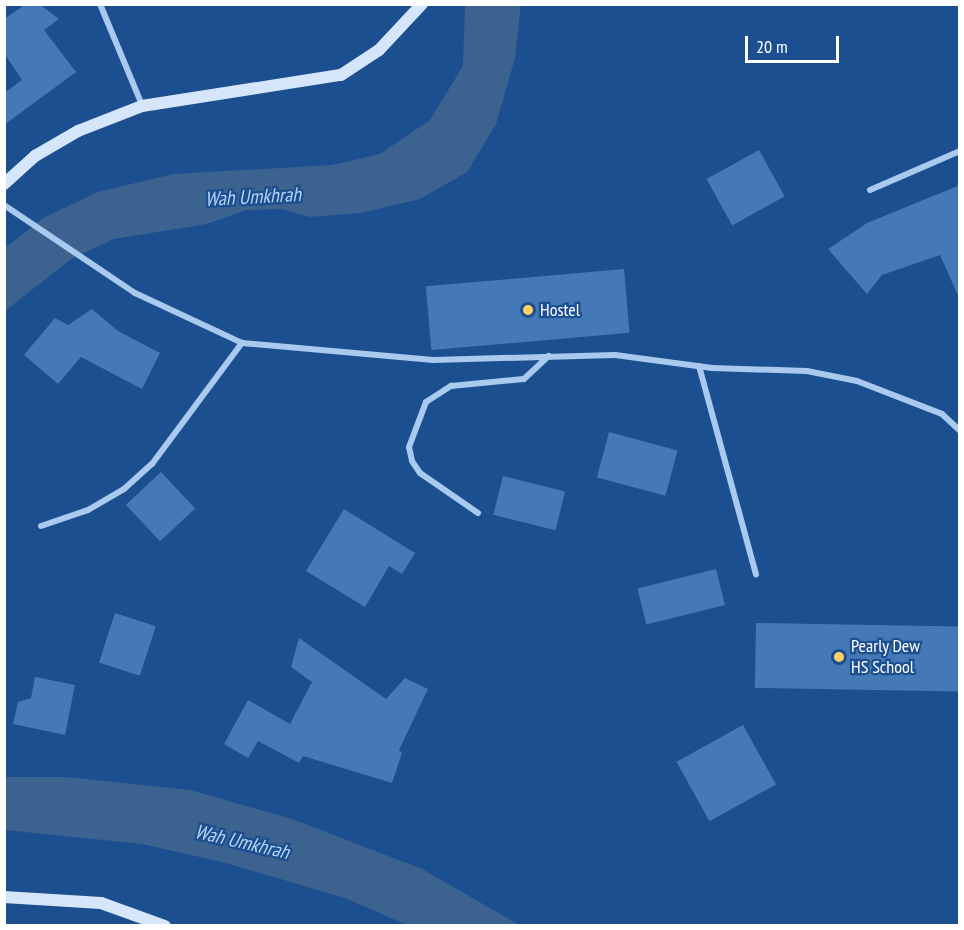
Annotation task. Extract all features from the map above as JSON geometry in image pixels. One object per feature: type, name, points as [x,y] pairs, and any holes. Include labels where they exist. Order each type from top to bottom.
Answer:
[{"type":"street","points":[[100,4],[142,106]]},
{"type":"street","points":[[4,184],[35,156],[78,130],[142,106],[341,75],[379,50],[422,4]]},
{"type":"street","points":[[870,190],[960,151]]},
{"type":"street","points":[[4,205],[81,259],[135,292],[242,343],[433,360],[615,355],[699,366],[765,367],[857,381],[942,414],[960,431]]},
{"type":"street","points":[[41,526],[88,510],[138,477],[242,343]]},
{"type":"street","points":[[478,513],[420,473],[412,461],[410,447],[426,402],[451,386],[524,379],[549,356]]},
{"type":"street","points":[[699,366],[756,574]]},
{"type":"street","points":[[4,897],[101,903],[165,926]]},
{"type":"water","name":"Wah Umkhrah","points":[[465,5],[521,5],[515,58],[496,124],[467,172],[420,199],[361,213],[310,217],[281,209],[246,210],[207,224],[114,239],[71,259],[5,311],[5,248],[45,217],[98,192],[173,174],[332,165],[380,154],[430,120],[463,66]]},
{"type":"water","name":"Wah Umkhrah","points":[[4,777],[66,777],[190,790],[292,819],[422,869],[519,925],[407,925],[345,898],[222,862],[142,844],[5,830]]},
{"type":"building","points":[[26,4],[39,4],[59,19],[44,30],[76,72],[4,125],[4,93],[22,80],[4,53],[4,19]]},
{"type":"building","points":[[759,150],[785,196],[732,225],[707,179]]},
{"type":"building","points":[[960,185],[960,300],[940,255],[882,275],[867,294],[828,249],[867,223]]},
{"type":"building","name":"Hostel","points":[[624,269],[630,333],[431,350],[426,286]]},
{"type":"building","points":[[92,309],[118,331],[160,353],[142,389],[81,357],[58,384],[24,355],[55,318],[68,325]]},
{"type":"building","points":[[609,432],[678,450],[665,496],[597,477]]},
{"type":"building","points":[[161,472],[195,509],[160,541],[126,505]]},
{"type":"building","points":[[503,476],[565,491],[555,530],[493,515]]},
{"type":"building","points":[[344,509],[415,553],[402,574],[389,566],[365,607],[306,571]]},
{"type":"building","points":[[716,569],[725,605],[646,624],[637,589]]},
{"type":"building","points":[[115,613],[156,626],[140,676],[99,662]]},
{"type":"building","name":"Pearly Dew HS School","points":[[756,623],[960,627],[959,692],[755,688]]},
{"type":"building","points":[[299,638],[386,699],[405,678],[428,689],[399,750],[402,753],[392,783],[303,756],[299,763],[258,741],[248,758],[224,744],[248,700],[290,724],[312,682],[291,667]]},
{"type":"building","points":[[35,677],[75,685],[65,735],[13,724],[18,702],[31,698]]},
{"type":"building","points":[[743,725],[776,784],[709,821],[677,762]]},
{"type":"place","name":"Hostel","points":[[528,310]]},
{"type":"place","name":"Pearly Dew HS School","points":[[839,657]]}]
